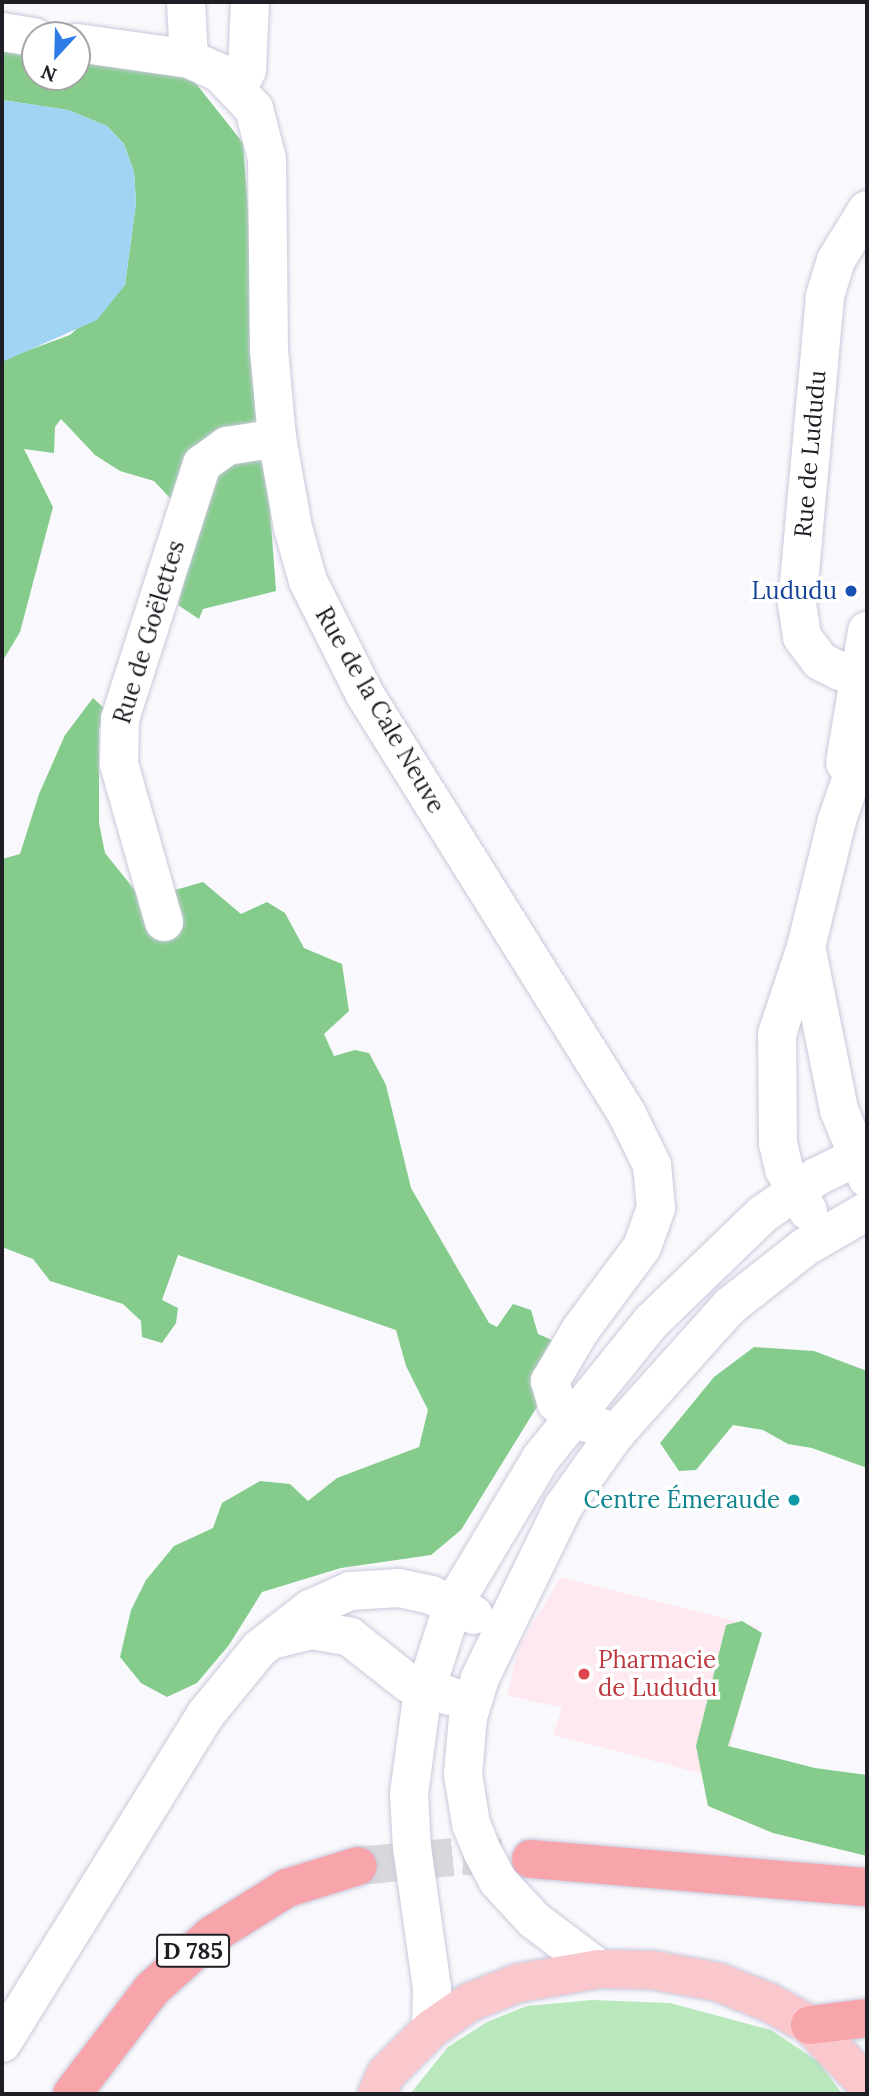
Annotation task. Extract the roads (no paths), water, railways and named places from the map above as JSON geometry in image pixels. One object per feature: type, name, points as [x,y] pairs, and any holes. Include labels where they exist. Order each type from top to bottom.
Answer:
[{"type":"highway","points":[[531,1859],[867,1887]]},
{"type":"highway","name":"D 785","points":[[72,2094],[152,1989],[212,1935],[287,1888],[358,1866]]},
{"type":"highway","points":[[810,2025],[867,2018]]},
{"type":"main road","points":[[353,2094],[381,2084],[431,2029],[470,2002],[518,1983],[599,1969],[652,1970],[718,1982],[810,2025],[867,2084]]},
{"type":"street","points":[[186,2],[189,60]]},
{"type":"street","points":[[239,88],[247,70],[250,2]]},
{"type":"street","points":[[2,32],[21,35]]},
{"type":"street","name":"Rue de la Cale Neuve","points":[[91,45],[189,60],[220,73],[239,88],[254,109],[267,159],[269,350],[277,438],[295,537],[331,632],[626,1112],[652,1165],[656,1208],[642,1247],[581,1329],[551,1381],[556,1402],[571,1417]]},
{"type":"street","name":"Rue de Lududu","points":[[862,676],[825,664],[807,646],[797,604],[825,297],[836,260],[867,210]]},
{"type":"street","name":"Rue de Goëlettes","points":[[164,922],[119,764],[120,719],[202,464],[227,446],[277,438]]},
{"type":"street","points":[[824,1237],[795,1191],[778,1144],[775,1061],[780,1020],[806,947],[837,820],[862,676],[867,631]]},
{"type":"street","points":[[837,820],[867,733]]},
{"type":"street","points":[[431,2029],[431,1974],[409,1822],[411,1766],[426,1689],[453,1605],[518,1493],[571,1417],[684,1285],[729,1242],[795,1191],[864,1162],[836,1097],[806,947]]},
{"type":"street","points":[[599,1969],[534,1920],[498,1881],[482,1852],[471,1824],[463,1774],[473,1702],[501,1629],[563,1507],[616,1433],[730,1306],[766,1275],[867,1211]]},
{"type":"street","points":[[571,1417],[616,1433]]},
{"type":"street","points":[[563,1507],[571,1417]]},
{"type":"street","points":[[2,2043],[206,1714],[226,1685],[271,1640],[310,1609],[350,1591],[399,1588],[453,1605],[501,1629]]},
{"type":"street","points":[[271,1640],[312,1630],[333,1633],[361,1643],[408,1683],[473,1702]]},
{"type":"water","points":[[2,100],[68,110],[107,126],[124,144],[134,172],[136,203],[125,285],[97,320],[2,362]]},
{"type":"tunnel","points":[[358,1866],[463,1856],[531,1859]]},
{"type":"place","name":"Lududu","points":[[851,591]]},
{"type":"place","name":"Centre Émeraude","points":[[794,1500]]},
{"type":"place","name":"Pharmacie de Lududu","points":[[584,1674]]}]
